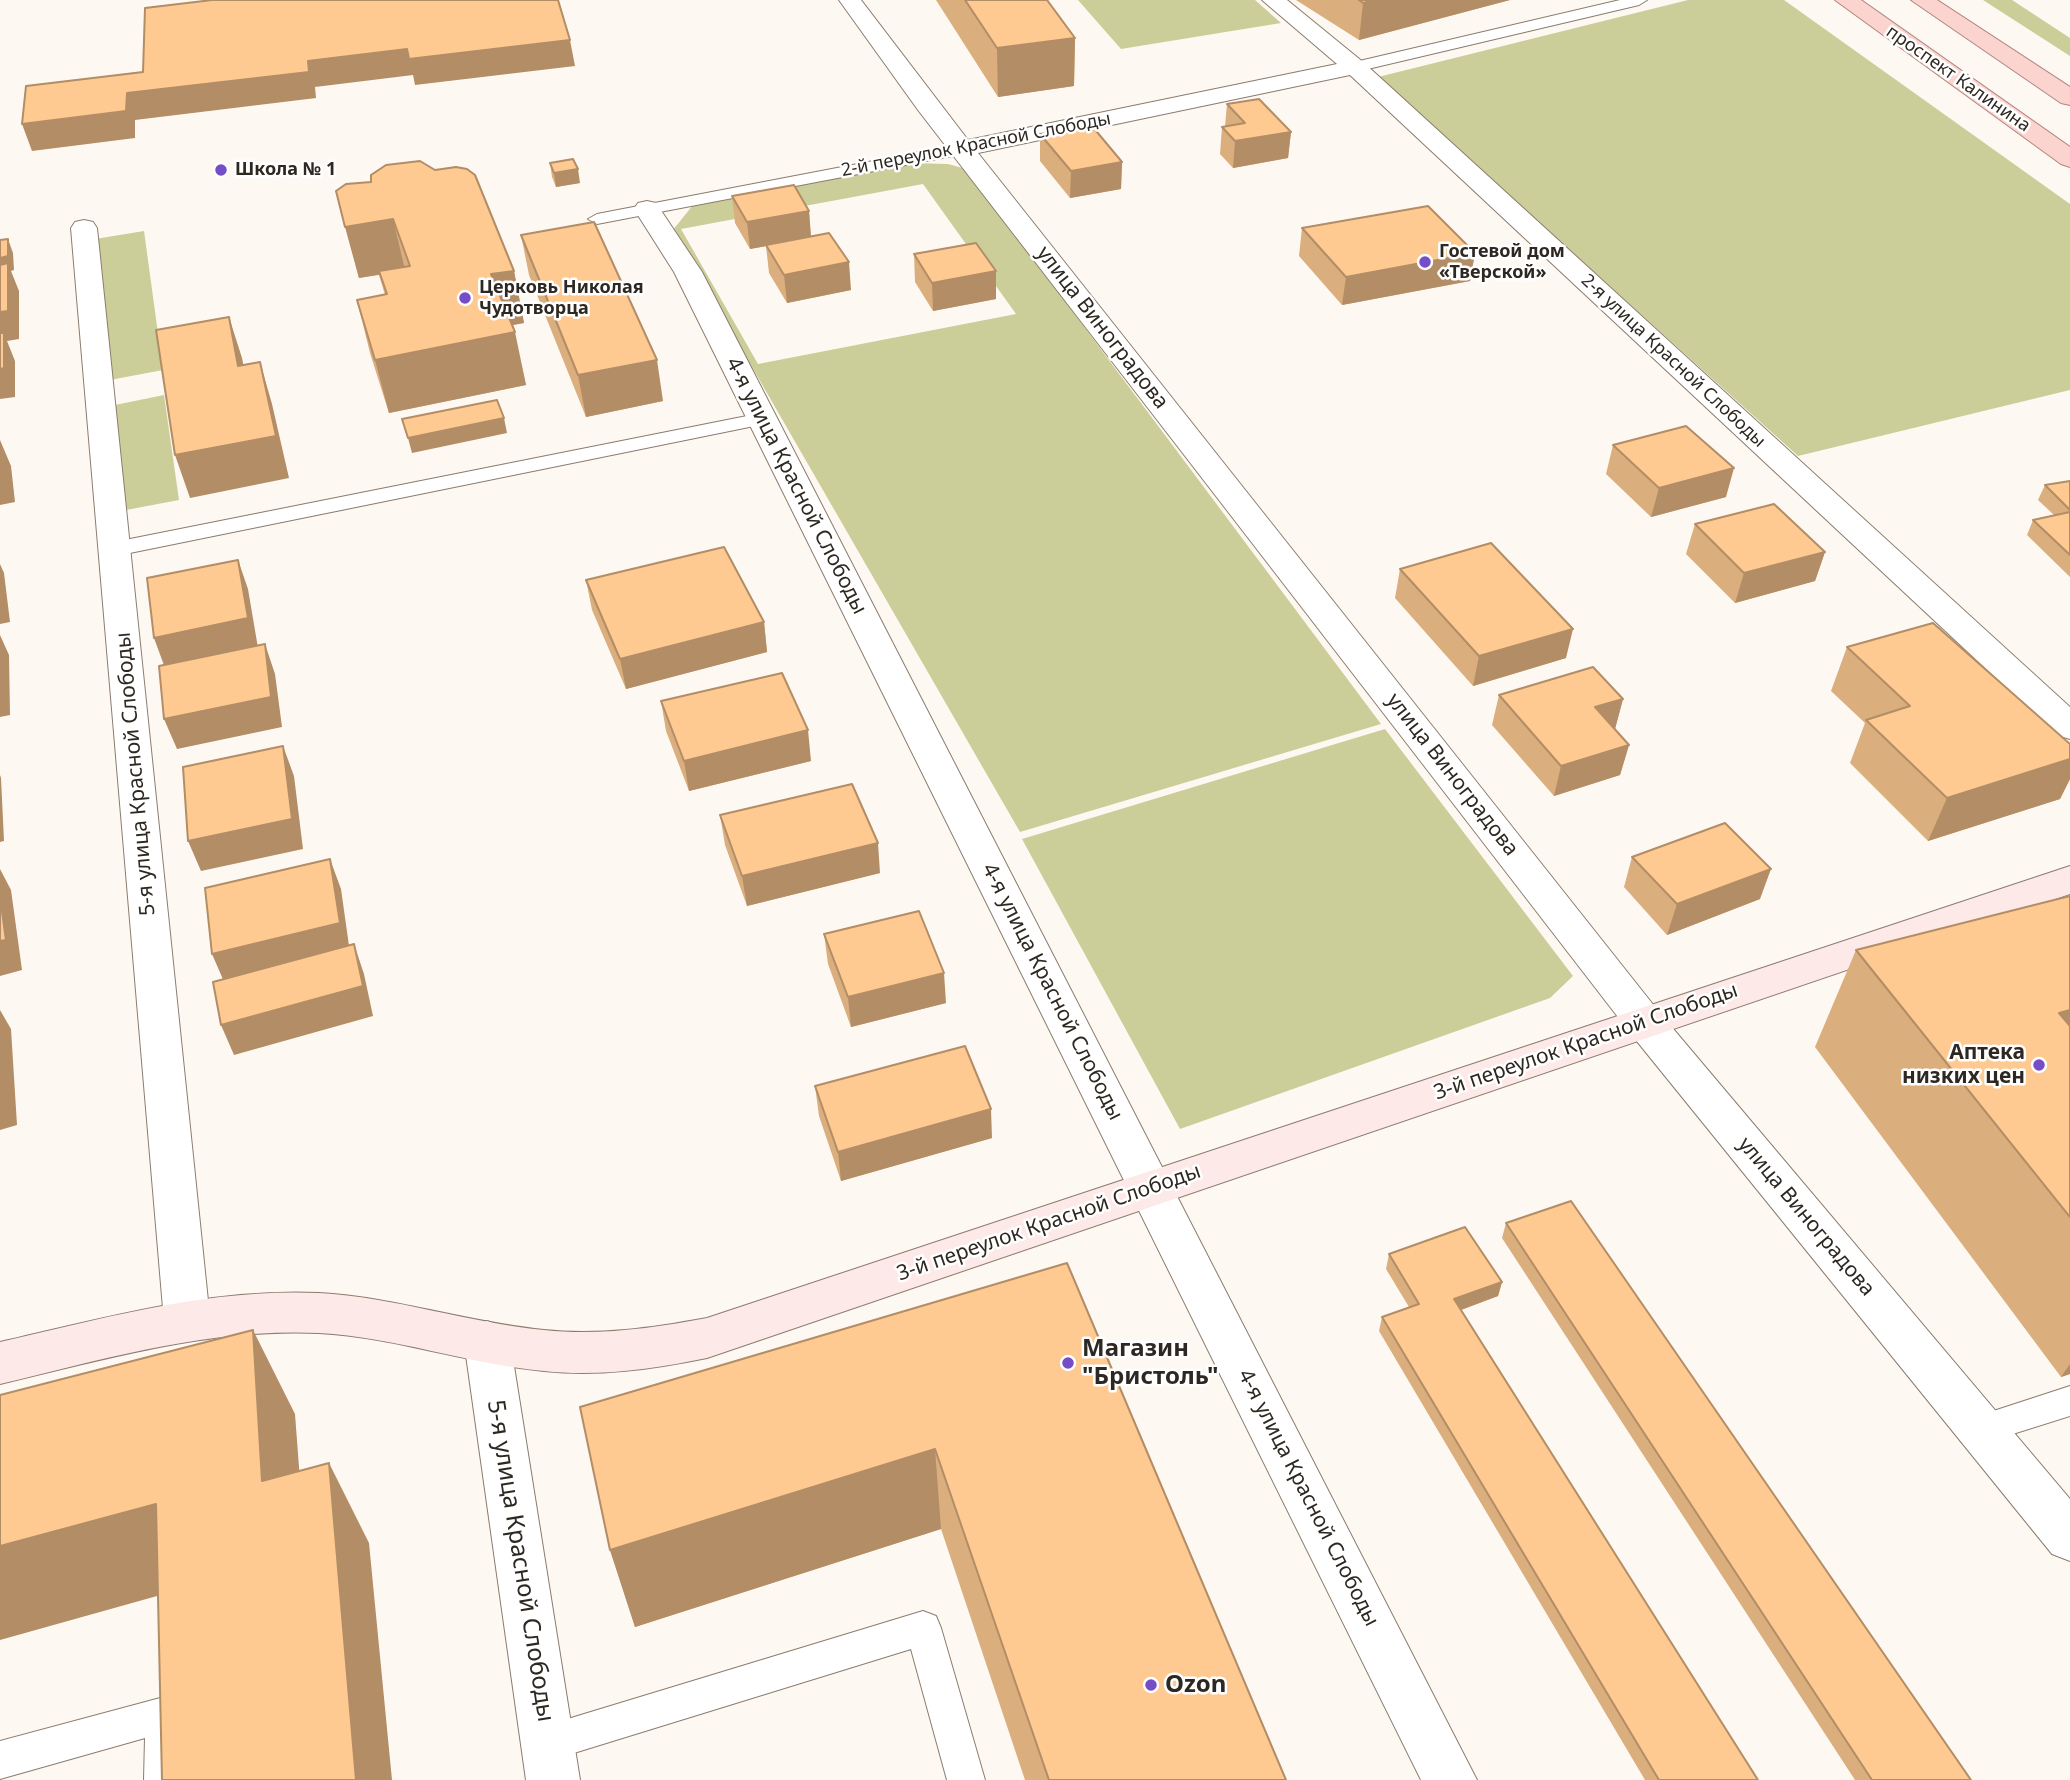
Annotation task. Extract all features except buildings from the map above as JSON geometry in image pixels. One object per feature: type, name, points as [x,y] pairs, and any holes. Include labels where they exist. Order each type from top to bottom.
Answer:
[{"type":"main road","name":"проспект Калинина","points":[[1846,0],[2070,159]]},
{"type":"main road","points":[[1922,0],[2070,98]]},
{"type":"street","name":"улица Виноградова","points":[[850,0],[962,149],[1645,1023],[2070,1536]]},
{"type":"street","name":"2-я улица Красной Слободы","points":[[1273,0],[1355,67],[2070,727]]},
{"type":"street","name":"2-й переулок Красной Слободы","points":[[962,149],[1355,67]]},
{"type":"street","name":"4-я улица Красной Слободы","points":[[647,209],[688,272],[1450,1780]]},
{"type":"street","name":"5-я улица Красной Слободы","points":[[84,228],[187,1320]]},
{"type":"street","name":"3-й переулок Красной Слободы","points":[[0,1363],[187,1320],[255,1312],[352,1316],[542,1351],[597,1353],[652,1348],[707,1338],[2070,880]]},
{"type":"street","name":"5-я улица Красной Слободы","points":[[487,1341],[551,1761]]},
{"type":"lane","points":[[1355,67],[1639,0]]},
{"type":"lane","name":"2-й переулок Красной Слободы","points":[[597,219],[962,149]]},
{"type":"lane","points":[[115,549],[762,419]]},
{"type":"lane","points":[[1981,1429],[2070,1401]]},
{"type":"lane","points":[[551,1761],[923,1628],[966,1780]]},
{"type":"lane","points":[[0,1760],[164,1715],[163,1780]]},
{"type":"green space","points":[[1078,0],[1255,0],[1281,23],[1121,49]]},
{"type":"green space","points":[[1688,0],[1784,0],[2070,204],[2070,390],[1798,456],[1378,77]]},
{"type":"green space","points":[[1983,0],[2012,0],[2070,38],[2070,56]]},
{"type":"green space","points":[[909,163],[948,164],[966,169],[1381,724],[1020,832],[673,230],[693,205]],"holes":[[[923,184],[1016,314],[758,364],[681,229]]]},
{"type":"green space","points":[[144,231],[163,370],[110,380],[95,239]]},
{"type":"green space","points":[[164,395],[179,500],[126,510],[115,405]]},
{"type":"green space","points":[[1385,729],[1573,976],[1550,998],[1180,1129],[1022,839]]},
{"type":"place","name":"Школа № 1","points":[[221,170]]},
{"type":"place","name":"Гостевой дом «Тверской»","points":[[1425,262]]},
{"type":"place","name":"Церковь Николая Чудотворца","points":[[465,298]]},
{"type":"place","name":"Аптека низких цен","points":[[2039,1065]]},
{"type":"place","name":"Магазин \"Бристоль\"","points":[[1068,1363]]},
{"type":"place","name":"Ozon","points":[[1151,1685]]}]
